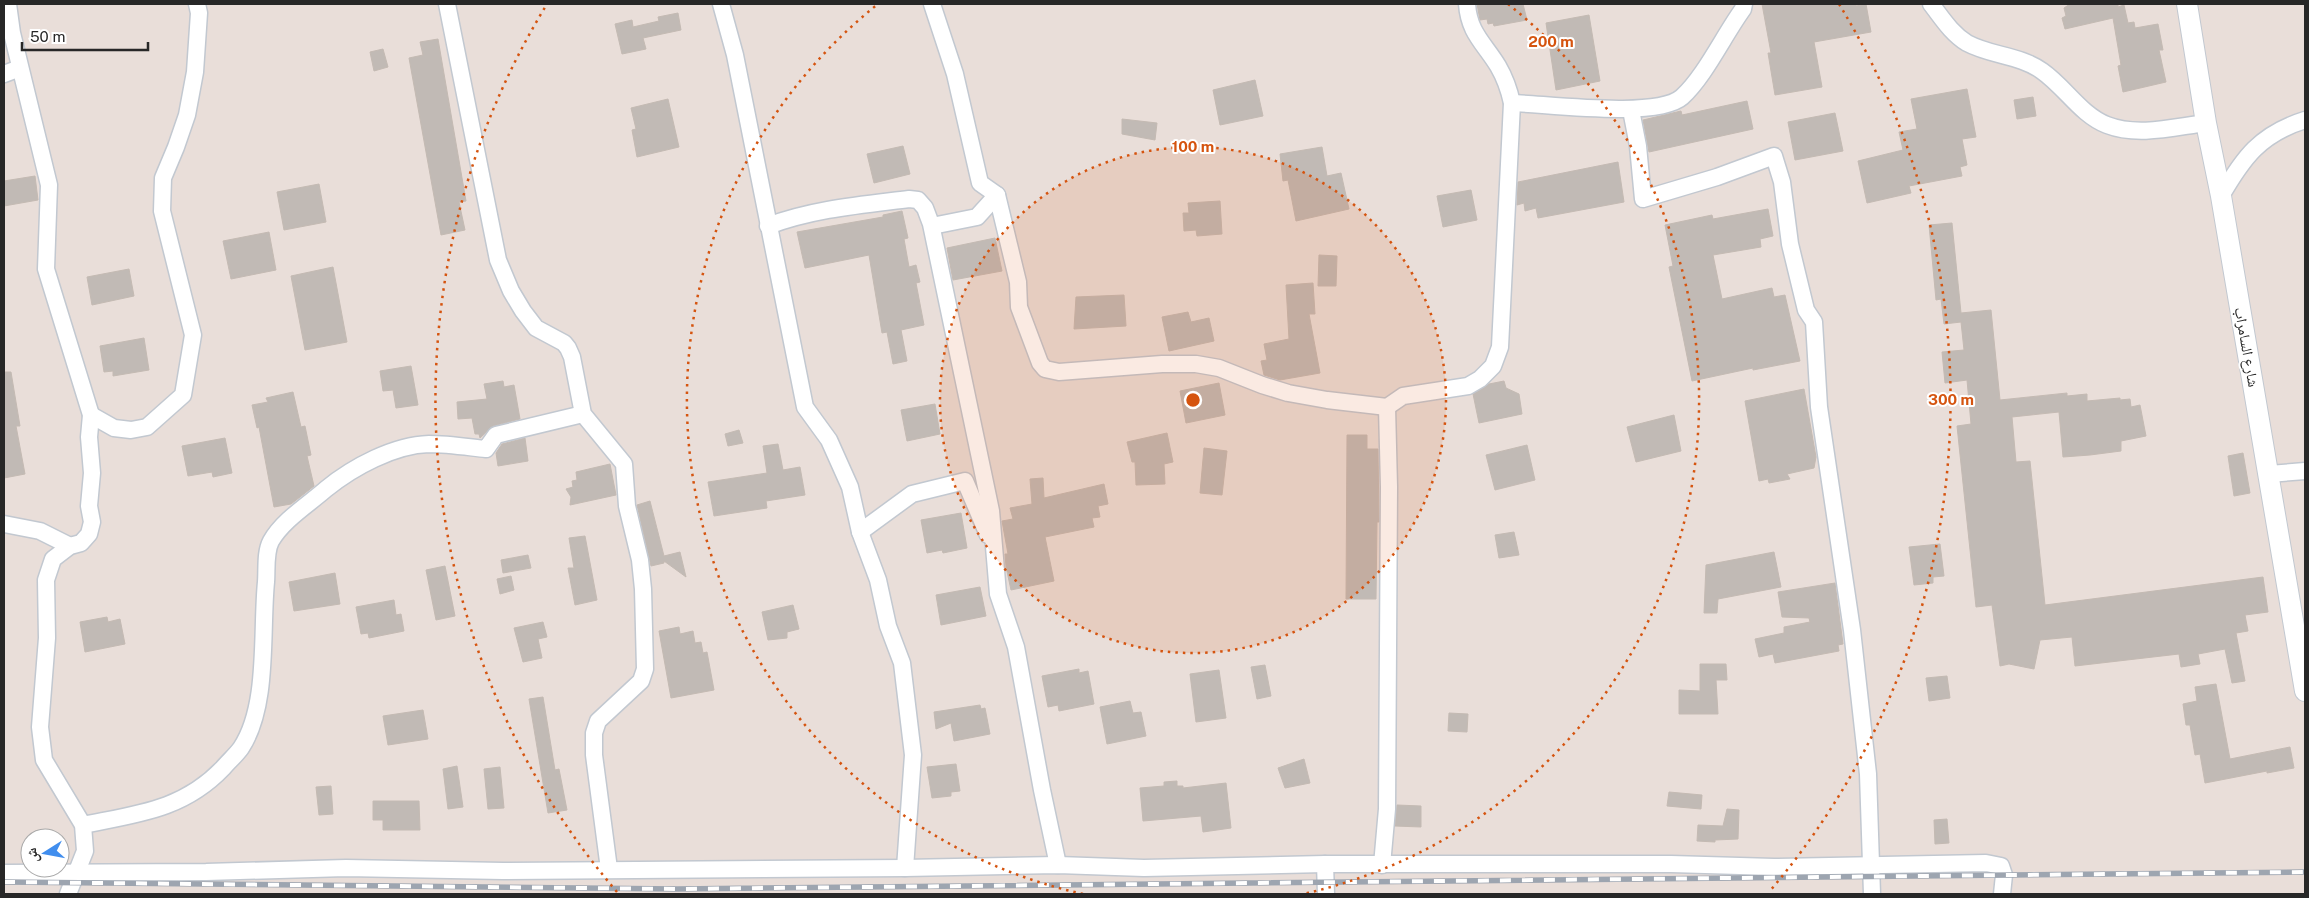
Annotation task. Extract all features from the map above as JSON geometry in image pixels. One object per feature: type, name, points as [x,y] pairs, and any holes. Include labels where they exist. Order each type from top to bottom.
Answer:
[{"type":"street","points":[[8,4],[12,33],[49,185],[46,269],[91,415],[89,437],[92,472],[89,506],[92,522],[89,534],[81,543],[70,546],[53,559],[46,580],[46,638],[40,727],[44,760],[82,825],[85,851],[68,894]]},
{"type":"street","points":[[91,415],[114,428],[131,430],[147,427],[183,395],[193,335],[162,211],[162,186],[163,178],[187,115],[196,53],[199,13],[197,4]]},
{"type":"street","points":[[447,4],[498,260],[511,291],[536,328],[564,343],[568,348],[572,357],[583,414],[624,464],[627,506],[640,560],[643,589],[645,669],[641,681],[598,721],[594,732],[594,755],[609,869]]},
{"type":"street","points":[[721,4],[735,55],[805,407],[829,440],[850,487],[860,532],[878,580],[888,626],[902,663],[913,754],[905,868]]},
{"type":"street","points":[[932,4],[955,74],[980,183],[997,195],[1018,282],[1019,307],[1040,363],[1045,369],[1059,372],[1162,364],[1196,364],[1219,368],[1262,385],[1288,392],[1327,400],[1387,407],[1403,396],[1468,386],[1480,379],[1493,366],[1500,347],[1512,103],[1507,84],[1498,66],[1474,32],[1468,19],[1468,4]]},
{"type":"street","points":[[1512,103],[1631,110],[1674,102],[1682,97],[1698,79],[1743,9],[1744,4]]},
{"type":"street","points":[[1931,4],[1948,28],[1968,43],[2026,62],[2042,71],[2094,118],[2108,125],[2149,131],[2206,123]]},
{"type":"street","name":"شارع السامراب","points":[[2187,4],[2305,691]]},
{"type":"street","points":[[4,74],[20,68]]},
{"type":"street","points":[[1631,110],[1638,146],[1643,199],[1718,177],[1774,156],[1782,182],[1790,244],[1806,310],[1814,322],[1818,398],[1852,630],[1868,774],[1872,894]]},
{"type":"street","points":[[2221,196],[2240,163],[2254,147],[2290,125],[2305,120]]},
{"type":"street","points":[[932,226],[977,217],[997,195]]},
{"type":"street","points":[[768,226],[791,217],[842,207],[909,199],[918,200],[925,208],[932,226],[991,511],[998,594],[1016,647],[1042,790],[1058,865]]},
{"type":"street","points":[[1382,865],[1387,799],[1389,488],[1387,407]]},
{"type":"street","points":[[82,825],[156,810],[178,802],[199,790],[240,750],[250,733],[259,705],[264,606],[270,542],[277,531],[331,486],[360,464],[396,451],[428,444],[486,449],[496,435],[583,414]]},
{"type":"street","points":[[2268,474],[2305,471]]},
{"type":"street","points":[[860,532],[912,494],[965,481],[995,551]]},
{"type":"street","points":[[4,524],[40,531],[70,546]]},
{"type":"street","points":[[4,873],[346,868],[503,871],[1058,865],[1144,868],[1325,864],[1672,864],[1774,867],[1871,864],[1994,864],[2001,866],[2004,875],[2002,894]]},
{"type":"street","points":[[1325,864],[1326,894]]},
{"type":"building","points":[[1477,4],[1523,4],[1527,20],[1494,26],[1493,23],[1488,24],[1487,19],[1480,20]]},
{"type":"building","points":[[1762,4],[1856,4],[1856,6],[1866,4],[1871,32],[1814,42],[1822,87],[1775,95],[1768,53],[1771,53]]},
{"type":"building","points":[[2070,4],[2118,4],[2118,7],[2124,5],[2128,23],[2134,22],[2135,28],[2158,24],[2163,50],[2159,50],[2166,82],[2123,92],[2118,66],[2121,65],[2113,18],[2065,29],[2062,18],[2066,16],[2064,8]]},
{"type":"building","points":[[678,13],[681,30],[643,38],[646,49],[622,54],[615,24],[632,20],[633,27],[659,21],[658,17]]},
{"type":"building","points":[[1589,15],[1600,81],[1556,90],[1546,23]]},
{"type":"building","points":[[438,39],[466,201],[459,202],[465,230],[441,235],[409,58],[423,55],[420,42]]},
{"type":"building","points":[[383,49],[388,67],[374,71],[370,52]]},
{"type":"building","points":[[1255,80],[1263,116],[1220,125],[1213,90]]},
{"type":"building","points":[[1967,89],[1976,137],[1962,139],[1967,165],[1960,167],[1962,176],[1909,186],[1911,193],[1867,203],[1858,161],[1903,150],[1899,132],[1917,129],[1911,99]]},
{"type":"building","points":[[2033,97],[2036,116],[2017,119],[2014,100]]},
{"type":"building","points":[[668,99],[679,147],[637,157],[632,130],[636,129],[631,108]]},
{"type":"building","points":[[1747,101],[1753,129],[1649,152],[1643,120],[1681,111],[1682,115]]},
{"type":"building","points":[[1835,113],[1843,151],[1795,160],[1788,122]]},
{"type":"building","points":[[1122,119],[1157,123],[1155,140],[1122,134]]},
{"type":"building","points":[[903,146],[910,174],[874,183],[867,154]]},
{"type":"building","points":[[1322,147],[1327,176],[1341,173],[1349,209],[1296,221],[1288,180],[1283,181],[1280,154]]},
{"type":"building","points":[[1618,162],[1624,202],[1538,218],[1536,208],[1525,211],[1524,203],[1517,205],[1518,182]]},
{"type":"building","points":[[35,176],[38,200],[4,206],[4,181]]},
{"type":"building","points":[[319,184],[326,222],[284,230],[277,192]]},
{"type":"building","points":[[1471,190],[1477,220],[1443,227],[1437,196]]},
{"type":"building","points":[[1220,201],[1222,234],[1197,236],[1196,230],[1184,231],[1183,213],[1189,213],[1188,203]]},
{"type":"building","points":[[1768,209],[1773,236],[1760,239],[1761,247],[1713,255],[1722,299],[1772,288],[1774,297],[1785,295],[1800,361],[1753,370],[1753,368],[1692,381],[1669,267],[1673,266],[1665,225],[1712,215],[1713,219]]},
{"type":"building","points":[[902,211],[908,238],[904,239],[909,267],[916,265],[920,282],[916,283],[924,325],[901,330],[907,361],[893,364],[887,332],[882,333],[869,255],[805,268],[797,232],[883,217],[883,215]]},
{"type":"building","points":[[1952,223],[1961,313],[1991,310],[2000,400],[2067,393],[2067,396],[2087,394],[2087,401],[2120,398],[2120,400],[2130,399],[2131,407],[2140,405],[2146,436],[2121,441],[2121,451],[2090,455],[2063,457],[2059,412],[2012,417],[2016,462],[2030,461],[2045,605],[2263,577],[2268,612],[2245,615],[2248,631],[2236,633],[2245,681],[2232,683],[2225,649],[2198,654],[2200,664],[2181,667],[2179,654],[2075,666],[2072,637],[2040,640],[2034,669],[2009,664],[2000,666],[1992,605],[1976,607],[1957,426],[1971,424],[1967,380],[1945,383],[1942,352],[1964,350],[1961,322],[1944,324],[1941,299],[1936,300],[1929,225]]},
{"type":"building","points":[[269,232],[276,270],[231,279],[223,241]]},
{"type":"building","points":[[995,238],[1002,271],[953,280],[947,248]]},
{"type":"building","points":[[1319,255],[1337,256],[1336,286],[1318,286]]},
{"type":"building","points":[[333,267],[347,342],[305,350],[291,276]]},
{"type":"building","points":[[129,269],[134,296],[92,305],[87,277]]},
{"type":"building","points":[[1313,283],[1315,314],[1309,314],[1320,373],[1280,380],[1264,375],[1261,361],[1267,360],[1264,344],[1289,339],[1286,285]]},
{"type":"building","points":[[1124,295],[1126,326],[1074,329],[1076,297]]},
{"type":"building","points":[[1188,312],[1191,322],[1209,318],[1214,341],[1169,351],[1162,317]]},
{"type":"building","points":[[144,338],[149,370],[113,376],[113,371],[104,372],[100,346]]},
{"type":"building","points":[[411,366],[418,405],[396,408],[393,390],[383,391],[380,371]]},
{"type":"building","points":[[4,372],[11,372],[20,426],[16,426],[25,474],[4,478]]},
{"type":"building","points":[[503,381],[504,387],[514,385],[520,419],[493,426],[480,438],[479,434],[475,434],[472,418],[458,419],[457,402],[487,399],[484,384]]},
{"type":"building","points":[[1504,381],[1506,388],[1519,394],[1522,414],[1479,423],[1473,394],[1489,384]]},
{"type":"building","points":[[1219,383],[1225,415],[1186,423],[1180,391]]},
{"type":"building","points":[[1804,389],[1816,457],[1814,468],[1787,474],[1790,479],[1769,483],[1768,479],[1759,481],[1745,401]]},
{"type":"building","points":[[293,392],[301,427],[305,426],[311,455],[307,456],[314,486],[291,504],[274,507],[259,427],[257,428],[252,405],[268,402],[266,398]]},
{"type":"building","points":[[935,404],[940,434],[907,441],[901,410]]},
{"type":"building","points":[[1674,415],[1681,451],[1636,462],[1627,427]]},
{"type":"building","points":[[739,430],[743,443],[728,446],[725,434]]},
{"type":"building","points":[[1167,433],[1173,462],[1164,464],[1165,484],[1136,485],[1135,462],[1132,462],[1127,442]]},
{"type":"building","points":[[1347,435],[1367,435],[1367,449],[1378,449],[1379,522],[1377,522],[1376,599],[1346,599]]},
{"type":"building","points":[[225,438],[232,473],[213,477],[212,472],[188,476],[182,446]]},
{"type":"building","points":[[525,438],[528,461],[498,466],[496,453],[502,444]]},
{"type":"building","points":[[778,444],[783,470],[800,467],[805,495],[766,501],[767,508],[714,516],[708,482],[767,473],[763,446]]},
{"type":"building","points":[[1527,445],[1535,480],[1495,490],[1486,455]]},
{"type":"building","points":[[1204,448],[1227,451],[1222,495],[1200,493]]},
{"type":"building","points":[[2243,453],[2250,493],[2234,496],[2228,456]]},
{"type":"building","points":[[610,464],[616,495],[570,505],[571,497],[566,489],[573,487],[572,481],[577,480],[576,472]]},
{"type":"building","points":[[1043,478],[1044,498],[1104,484],[1108,504],[1098,506],[1100,517],[1092,518],[1094,527],[1045,537],[1054,581],[1011,590],[1006,567],[1005,554],[1008,554],[1002,521],[1013,519],[1010,508],[1032,504],[1030,479]]},
{"type":"building","points":[[650,501],[664,556],[680,552],[686,577],[664,561],[664,563],[651,566],[637,505]]},
{"type":"building","points":[[961,513],[967,548],[943,553],[942,550],[927,553],[921,520]]},
{"type":"building","points":[[1514,532],[1519,555],[1499,558],[1495,535]]},
{"type":"building","points":[[585,536],[597,600],[575,605],[568,568],[574,568],[569,538]]},
{"type":"building","points":[[1940,544],[1944,576],[1933,577],[1933,583],[1914,585],[1909,547]]},
{"type":"building","points":[[1774,552],[1781,587],[1718,599],[1717,613],[1704,613],[1706,565]]},
{"type":"building","points":[[528,555],[531,568],[503,573],[501,560]]},
{"type":"building","points":[[445,566],[455,616],[436,620],[426,570]]},
{"type":"building","points":[[335,573],[340,604],[294,611],[289,582]]},
{"type":"building","points":[[511,576],[514,590],[500,594],[497,579]]},
{"type":"building","points":[[1835,583],[1843,644],[1838,645],[1839,651],[1775,663],[1773,654],[1759,657],[1755,639],[1784,633],[1784,627],[1810,622],[1809,618],[1782,617],[1778,592]]},
{"type":"building","points":[[980,587],[986,616],[941,625],[936,595]]},
{"type":"building","points":[[394,600],[396,615],[401,614],[404,631],[369,638],[368,633],[361,634],[356,607]]},
{"type":"building","points":[[793,605],[799,629],[787,632],[787,638],[768,640],[762,612]]},
{"type":"building","points":[[107,617],[108,622],[120,619],[125,644],[85,652],[80,622]]},
{"type":"building","points":[[543,622],[547,637],[538,639],[542,658],[523,662],[514,628]]},
{"type":"building","points":[[679,627],[680,634],[693,631],[695,643],[701,642],[703,653],[707,652],[714,690],[671,698],[659,631]]},
{"type":"building","points":[[1700,664],[1726,664],[1727,680],[1716,680],[1718,714],[1679,714],[1679,690],[1700,691]]},
{"type":"building","points":[[1265,665],[1271,696],[1257,699],[1251,667]]},
{"type":"building","points":[[1079,669],[1079,673],[1088,671],[1094,704],[1059,711],[1058,705],[1048,707],[1042,676]]},
{"type":"building","points":[[1219,670],[1226,718],[1196,722],[1190,674]]},
{"type":"building","points":[[1947,676],[1950,698],[1929,701],[1926,678]]},
{"type":"building","points":[[2216,684],[2230,759],[2290,747],[2294,768],[2267,773],[2267,771],[2205,783],[2200,754],[2195,755],[2190,725],[2186,725],[2183,704],[2197,701],[2195,687]]},
{"type":"building","points":[[543,697],[555,770],[559,769],[567,810],[548,813],[529,699]]},
{"type":"building","points":[[1130,701],[1133,713],[1141,712],[1146,736],[1107,744],[1100,707]]},
{"type":"building","points":[[980,705],[981,709],[985,708],[990,734],[954,741],[951,723],[936,729],[934,712]]},
{"type":"building","points":[[423,710],[428,739],[388,745],[383,716]]},
{"type":"building","points":[[1449,713],[1468,714],[1467,732],[1448,731]]},
{"type":"building","points":[[1304,759],[1310,783],[1285,788],[1278,768]]},
{"type":"building","points":[[956,764],[960,791],[951,792],[951,796],[932,798],[927,767]]},
{"type":"building","points":[[457,766],[463,807],[448,809],[443,769]]},
{"type":"building","points":[[500,767],[504,808],[488,809],[484,769]]},
{"type":"building","points":[[1177,781],[1177,786],[1183,786],[1183,788],[1226,783],[1231,828],[1203,832],[1201,816],[1143,821],[1140,788],[1164,786],[1164,782]]},
{"type":"building","points":[[331,786],[333,814],[319,815],[316,787]]},
{"type":"building","points":[[1669,792],[1702,795],[1701,809],[1667,806]]},
{"type":"building","points":[[373,801],[419,801],[420,830],[383,830],[383,820],[373,820]]},
{"type":"building","points":[[1397,805],[1421,806],[1421,827],[1395,826]]},
{"type":"building","points":[[1727,809],[1739,810],[1738,839],[1715,840],[1715,842],[1697,841],[1698,825],[1723,826]]},
{"type":"building","points":[[1947,819],[1949,843],[1935,844],[1934,820]]},
{"type":"railway","points":[[4,882],[677,889],[2305,872]]}]
